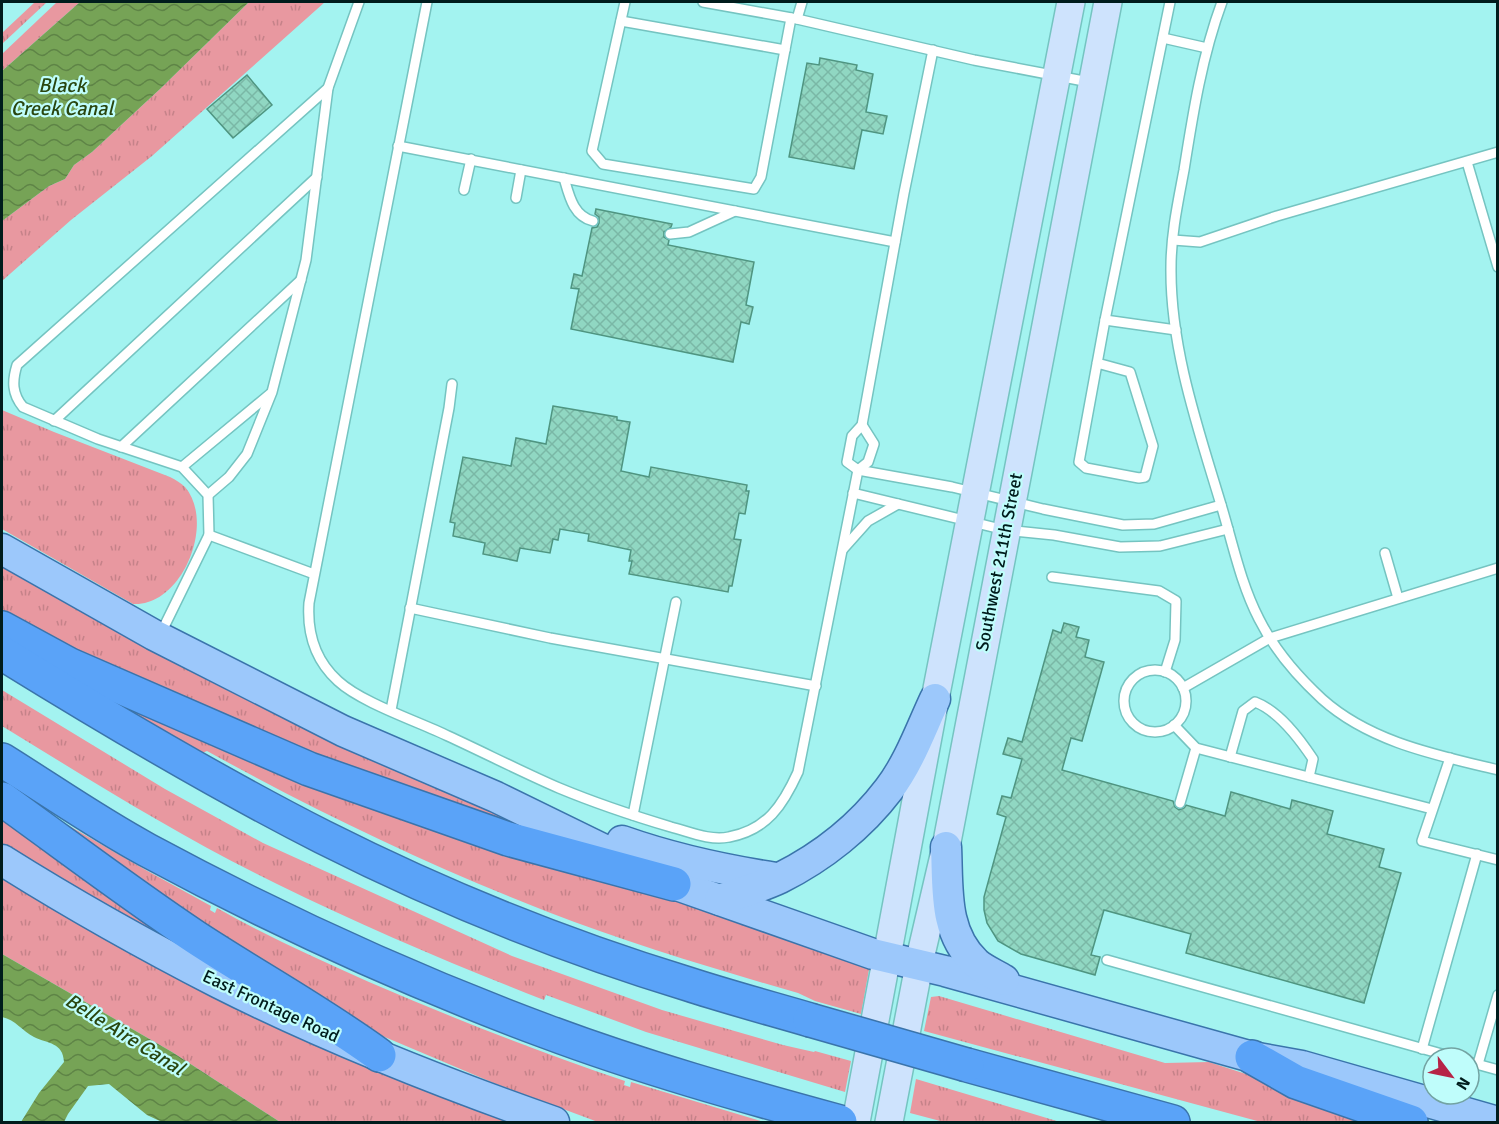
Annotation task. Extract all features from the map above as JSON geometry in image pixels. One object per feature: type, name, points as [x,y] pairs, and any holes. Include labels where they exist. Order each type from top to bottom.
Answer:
[{"type":"highway","points":[[2,628],[70,665],[309,769],[508,839],[674,884]]},
{"type":"highway","points":[[2,653],[209,778],[325,838],[444,893],[565,942],[687,984],[1173,1122]]},
{"type":"highway","points":[[2,760],[146,849],[364,957],[547,1032],[639,1063],[840,1122]]},
{"type":"highway","points":[[2,799],[188,932],[379,1055]]},
{"type":"highway","points":[[1252,1057],[1296,1082],[1411,1122]]},
{"type":"main road","name":"Southwest 211th Street","points":[[856,1122],[935,699],[1071,2]]},
{"type":"main road","name":"Southwest 211th Street","points":[[889,1122],[919,965],[946,847],[1108,2]]},
{"type":"main road","points":[[2,549],[159,637],[343,731],[496,797],[674,884],[886,957],[1021,992],[1252,1057],[1302,1066],[1497,1122]]},
{"type":"main road","points":[[720,900],[779,879],[842,838],[866,816],[891,788],[935,699]]},
{"type":"main road","points":[[496,797],[660,854],[726,870],[779,879]]},
{"type":"main road","points":[[946,847],[949,910],[956,936],[976,963],[1021,992]]},
{"type":"main road","name":"East Frontage Road","points":[[2,860],[119,930],[219,983],[379,1055],[488,1099],[554,1122]]},
{"type":"lane","points":[[208,495],[229,477],[247,454],[272,392],[306,260],[328,88],[359,2]]},
{"type":"lane","points":[[427,2],[314,574],[308,617],[317,654],[329,672],[344,686],[391,710],[560,788],[706,837],[729,837],[744,833],[772,817],[798,772],[858,470],[868,462],[873,444],[862,425]]},
{"type":"lane","points":[[626,2],[592,151],[603,164],[754,189],[761,177],[785,50],[794,18],[802,2]]},
{"type":"lane","points":[[706,2],[794,18],[1091,83]]},
{"type":"lane","points":[[1097,363],[1130,372],[1153,446],[1145,477],[1086,468],[1079,462],[1097,363],[1105,320],[1170,2]]},
{"type":"lane","points":[[1222,2],[1207,48],[1188,142],[1173,240],[1172,295],[1176,330],[1190,394],[1251,602],[1278,652],[1323,701],[1356,723],[1390,740],[1431,754],[1497,770]]},
{"type":"lane","points":[[621,21],[785,50]]},
{"type":"lane","points":[[1163,38],[1207,48]]},
{"type":"lane","points":[[933,50],[862,425],[852,436],[847,462],[858,470],[885,473],[1105,521],[1142,525],[1173,520],[1221,505]]},
{"type":"lane","points":[[159,637],[209,535],[208,495],[182,467],[121,447],[54,421],[23,406],[16,398],[14,376],[17,365],[328,88]]},
{"type":"lane","points":[[398,146],[895,242]]},
{"type":"lane","points":[[1173,240],[1200,242],[1287,213],[1497,152]]},
{"type":"lane","points":[[464,190],[471,159]]},
{"type":"lane","points":[[1467,162],[1497,267]]},
{"type":"lane","points":[[516,198],[521,170]]},
{"type":"lane","points":[[54,421],[317,177]]},
{"type":"lane","points":[[564,178],[574,207],[588,220],[593,221]]},
{"type":"lane","points":[[670,234],[689,232],[735,211]]},
{"type":"lane","points":[[121,447],[302,280]]},
{"type":"lane","points":[[1105,320],[1176,330]]},
{"type":"lane","points":[[391,710],[452,384]]},
{"type":"lane","points":[[182,467],[272,392]]},
{"type":"lane","points":[[853,493],[1005,530],[1054,535],[1120,547],[1160,546],[1228,529]]},
{"type":"lane","points":[[842,551],[868,521],[897,504]]},
{"type":"lane","points":[[209,535],[314,574]]},
{"type":"lane","points":[[1385,553],[1398,598]]},
{"type":"lane","points":[[1183,688],[1270,638],[1497,568]]},
{"type":"lane","points":[[1052,577],[1159,591],[1176,601],[1175,640],[1165,672]]},
{"type":"lane","points":[[633,814],[676,602]]},
{"type":"lane","points":[[410,608],[550,638],[816,686]]},
{"type":"lane","points":[[1149,671],[1165,672],[1177,680],[1183,688],[1186,698],[1182,717],[1174,725],[1157,732],[1138,727],[1126,711],[1124,701],[1126,691],[1131,681],[1139,675],[1149,671]]},
{"type":"lane","points":[[1230,757],[1243,711],[1255,702],[1267,707],[1303,744],[1314,759],[1309,777]]},
{"type":"lane","points":[[1174,725],[1196,748],[1432,810]]},
{"type":"lane","points":[[1180,803],[1196,748]]},
{"type":"lane","points":[[1450,758],[1422,841],[1497,860]]},
{"type":"lane","points":[[1423,1046],[1477,854]]},
{"type":"lane","points":[[1107,960],[1421,1048]]},
{"type":"lane","points":[[1479,1046],[1497,995]]},
{"type":"lane","points":[[1481,1065],[1497,1070]]},
{"type":"green space","points":[[35,2],[47,2],[2,44],[2,33]]},
{"type":"green space","points":[[57,2],[80,2],[2,71],[2,54]]},
{"type":"green space","points":[[249,2],[325,2],[152,156],[71,220],[2,281],[2,221],[49,186],[65,179],[74,165],[92,152],[160,89]]},
{"type":"green space","points":[[2,410],[170,477],[185,487],[194,502],[197,521],[195,541],[189,560],[179,578],[166,592],[151,601],[133,604],[2,529]]},
{"type":"green space","points":[[2,561],[557,838],[330,765],[2,616]]},
{"type":"green space","points":[[2,690],[165,789],[263,843],[512,956],[662,1010],[783,1045],[851,1061],[845,1092],[646,1032],[546,995],[544,1000],[410,945],[310,900],[172,828],[2,726]]},
{"type":"green space","points":[[134,702],[870,964],[861,1014],[609,934],[460,876],[332,817],[207,751],[202,753],[130,710]]},
{"type":"green space","points":[[2,787],[211,906],[210,910],[215,913],[217,908],[273,938],[369,982],[496,1034],[625,1081],[624,1085],[630,1087],[631,1082],[764,1122],[598,1122],[496,1084],[380,1035],[318,1004]]},
{"type":"green space","points":[[2,810],[251,984],[2,849]]},
{"type":"green space","points":[[2,872],[513,1122],[280,1122],[172,1052],[2,954]]},
{"type":"green space","points":[[939,996],[1165,1063],[1209,1062],[1386,1122],[1261,1122],[924,1031],[931,997]]},
{"type":"green space","points":[[916,1079],[1060,1122],[944,1122],[910,1113]]},
{"type":"water","name":"Black Creek Canal","points":[[80,2],[249,2],[160,89],[92,152],[74,165],[65,179],[49,186],[2,221],[2,71]]},
{"type":"water","name":"Belle Aire Canal","points":[[2,954],[172,1052],[280,1122],[162,1122],[147,1115],[109,1084],[88,1086],[64,1122],[21,1122],[39,1093],[64,1062],[58,1047],[34,1037],[2,1017]]},
{"type":"building","points":[[820,58],[857,65],[856,70],[873,74],[866,112],[887,116],[883,134],[862,130],[854,169],[789,157],[807,63],[819,65]]},
{"type":"building","points":[[247,75],[272,105],[233,138],[207,109]]},
{"type":"building","points":[[596,209],[672,224],[664,232],[664,237],[669,240],[668,245],[754,262],[746,305],[753,307],[749,324],[741,322],[733,362],[571,329],[579,289],[571,288],[574,274],[582,276],[592,228],[597,227],[599,223],[599,217],[595,214]]},
{"type":"building","points":[[553,406],[617,417],[617,420],[630,422],[621,471],[649,477],[651,467],[747,485],[746,491],[749,491],[745,514],[739,513],[734,539],[741,540],[732,586],[729,586],[728,592],[629,574],[632,561],[629,561],[631,550],[588,541],[589,534],[560,529],[558,540],[553,539],[550,553],[520,548],[517,561],[483,554],[485,543],[453,536],[455,523],[450,522],[463,457],[511,466],[516,438],[546,444]]},
{"type":"building","points":[[1064,623],[1079,627],[1076,637],[1089,640],[1085,657],[1104,662],[1082,741],[1071,738],[1062,770],[1173,801],[1179,810],[1186,805],[1225,816],[1231,792],[1290,809],[1292,800],[1333,811],[1327,834],[1384,849],[1379,867],[1401,873],[1364,1003],[1186,953],[1191,934],[1104,910],[1091,955],[1100,957],[1095,975],[1021,954],[998,941],[987,923],[984,897],[1006,817],[997,814],[1002,796],[1011,798],[1022,759],[1003,754],[1008,738],[1022,742],[1053,630],[1061,633]]}]
